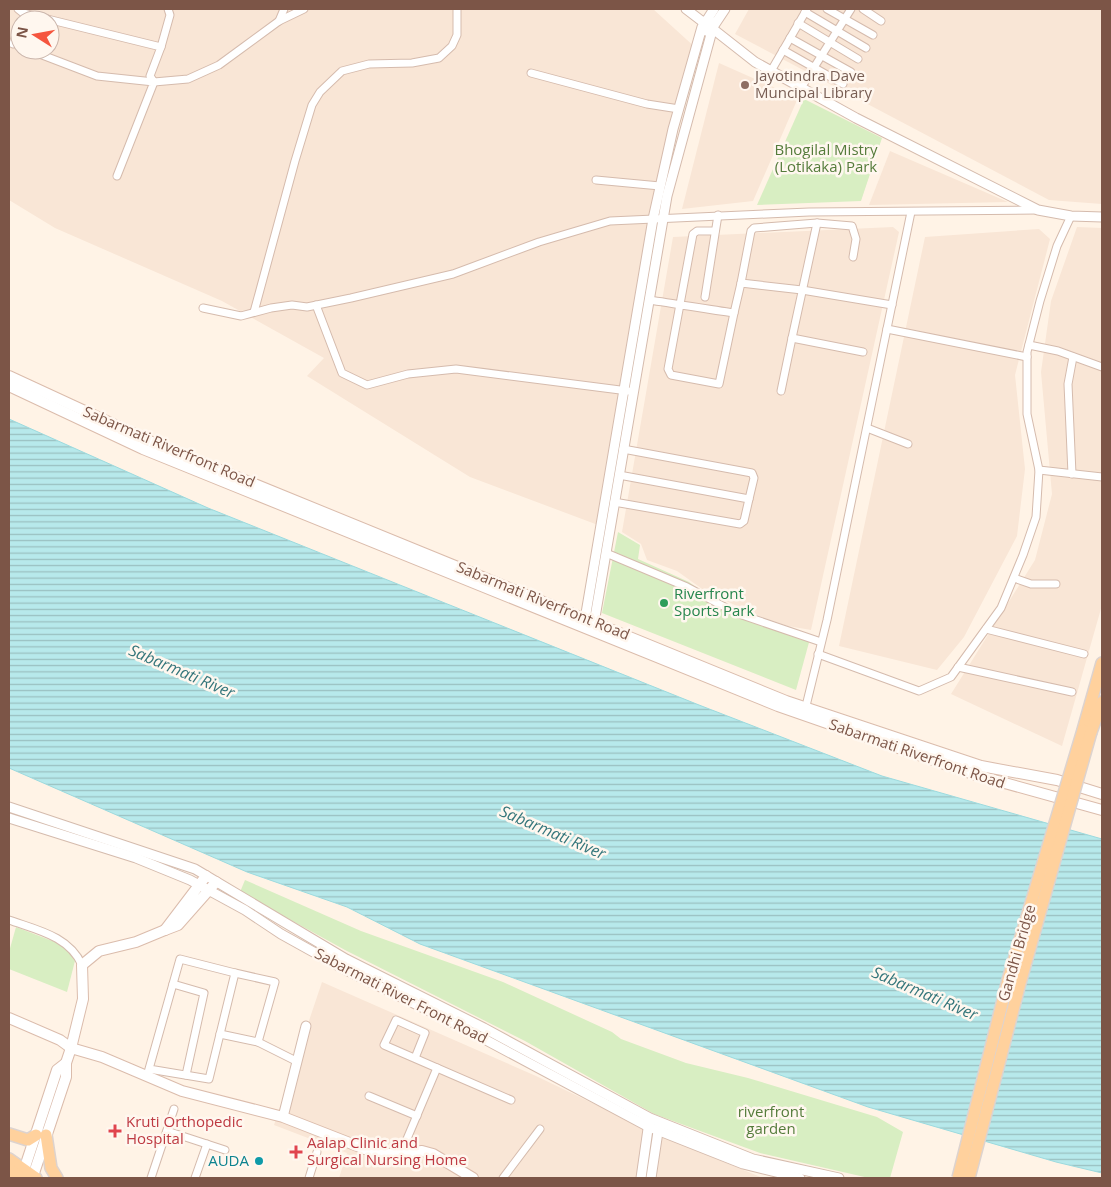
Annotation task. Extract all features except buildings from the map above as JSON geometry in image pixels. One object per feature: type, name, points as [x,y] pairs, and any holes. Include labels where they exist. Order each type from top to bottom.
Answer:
[{"type":"main road","name":"Sabarmati Riverfront Road","points":[[9,376],[154,443],[589,625]]},
{"type":"main road","name":"Sabarmati Riverfront Road","points":[[9,386],[143,449],[805,712],[976,775],[1102,810]]},
{"type":"main road","points":[[1087,731],[1102,663]]},
{"type":"main road","points":[[1087,731],[1102,702]]},
{"type":"main road","name":"Sabarmati Riverfront Road","points":[[805,712],[981,766],[1057,780],[1102,794]]},
{"type":"main road","name":"Gandhi Bridge","points":[[958,1178],[1008,980],[1087,731]]},
{"type":"main road","name":"Gandhi Bridge","points":[[969,1178],[1087,731]]},
{"type":"main road","points":[[164,930],[206,876]]},
{"type":"main road","points":[[26,1177],[41,1135],[57,1070],[66,1063],[71,1048],[83,999],[82,965],[99,951],[136,942],[178,925],[213,886]]},
{"type":"main road","points":[[9,1018],[60,1040],[71,1048],[148,1073],[182,1092],[283,1117],[365,1149],[388,1154],[422,1151],[433,1154],[473,1178]]},
{"type":"main road","points":[[9,1134],[28,1140],[41,1135]]},
{"type":"main road","points":[[41,1135],[51,1168],[57,1178]]},
{"type":"main road","points":[[9,1159],[26,1177]]},
{"type":"main road","points":[[9,1169],[26,1177]]},
{"type":"street","points":[[154,82],[150,76],[170,15],[168,9]]},
{"type":"street","points":[[279,21],[284,9]]},
{"type":"street","points":[[55,60],[98,76],[154,82],[188,79],[219,65],[279,21],[304,9]]},
{"type":"street","points":[[254,312],[295,161],[312,105],[320,92],[342,71],[369,64],[412,63],[439,58],[452,46],[457,35],[457,9]]},
{"type":"street","points":[[686,9],[755,62],[856,118],[1038,210]]},
{"type":"street","points":[[589,625],[623,390],[653,219],[679,109],[714,9]]},
{"type":"street","points":[[589,625],[606,552],[663,219],[683,134],[708,51],[708,26],[726,9]]},
{"type":"street","points":[[827,9],[873,35]]},
{"type":"street","points":[[801,88],[851,9]]},
{"type":"street","points":[[863,9],[882,21]]},
{"type":"street","points":[[771,71],[806,10],[866,48]]},
{"type":"street","points":[[60,23],[160,47]]},
{"type":"street","points":[[798,23],[858,59]]},
{"type":"street","points":[[790,38],[851,72]]},
{"type":"street","points":[[783,50],[843,84]]},
{"type":"street","points":[[531,73],[647,104],[679,109]]},
{"type":"street","points":[[117,176],[154,82]]},
{"type":"street","points":[[596,180],[660,186]]},
{"type":"street","points":[[203,308],[241,316],[292,305],[307,307],[453,274],[539,242],[610,221],[718,216],[1038,210],[1071,216],[1102,217]]},
{"type":"street","points":[[805,712],[867,428],[911,212]]},
{"type":"street","points":[[705,297],[718,216]]},
{"type":"street","points":[[818,654],[919,691],[951,677],[1001,608],[1036,516],[1039,470],[1027,414],[1027,357],[1029,345],[1052,264],[1071,216]]},
{"type":"street","points":[[715,231],[697,231],[693,234],[678,305],[668,373],[715,384],[721,381],[751,231],[754,228],[789,223],[852,226],[856,239],[853,257]]},
{"type":"street","points":[[781,391],[817,223]]},
{"type":"street","points":[[741,283],[802,290],[892,305]]},
{"type":"street","points":[[649,300],[734,313]]},
{"type":"street","points":[[316,305],[342,373],[367,385],[408,374],[456,368],[633,392]]},
{"type":"street","points":[[887,329],[1027,357]]},
{"type":"street","points":[[792,338],[863,352]]},
{"type":"street","points":[[1029,345],[1102,367]]},
{"type":"street","points":[[1072,474],[1068,384],[1073,357]]},
{"type":"street","points":[[867,428],[908,444]]},
{"type":"street","points":[[614,502],[740,524],[744,521],[754,478],[752,473],[623,449]]},
{"type":"street","points":[[1039,470],[1102,477]]},
{"type":"street","points":[[619,475],[749,499]]},
{"type":"street","points":[[606,552],[687,587],[736,613],[821,642]]},
{"type":"street","points":[[1014,578],[1031,584],[1056,584]]},
{"type":"street","points":[[986,629],[1084,654]]},
{"type":"street","points":[[958,667],[1072,692]]},
{"type":"street","points":[[9,807],[195,868],[206,876],[213,886],[346,959],[484,1028],[649,1122],[744,1164],[800,1178]]},
{"type":"street","points":[[9,818],[136,858],[190,880],[199,887],[213,886]]},
{"type":"street","points":[[9,920],[69,945],[76,952],[82,965]]},
{"type":"street","points":[[235,973],[209,1079],[186,1075],[148,1073],[180,959],[275,982],[258,1042]]},
{"type":"street","points":[[173,984],[204,993],[186,1075]]},
{"type":"street","points":[[415,1058],[425,1033],[396,1020],[384,1044],[437,1068],[511,1100]]},
{"type":"street","points":[[283,1117],[306,1026]]},
{"type":"street","points":[[220,1034],[258,1042],[296,1061]]},
{"type":"street","points":[[401,1153],[437,1068]]},
{"type":"street","points":[[369,1096],[417,1116]]},
{"type":"street","points":[[151,1178],[174,1109]]},
{"type":"street","points":[[641,1178],[649,1122]]},
{"type":"street","points":[[658,1126],[690,1135],[753,1159],[840,1178]]},
{"type":"street","points":[[651,1178],[658,1126]]},
{"type":"street","points":[[503,1178],[540,1129]]},
{"type":"street","points":[[166,1131],[225,1150]]},
{"type":"street","points":[[196,1178],[206,1144]]},
{"type":"street","points":[[309,1178],[317,1152]]},
{"type":"shaded area","points":[[9,9],[653,9],[697,49],[680,103],[657,211],[598,525],[470,477],[307,376],[324,358],[222,301],[55,228],[9,200]]},
{"type":"shaded area","points":[[749,9],[1102,9],[1102,204],[1049,200],[735,34]]},
{"type":"shaded area","points":[[719,63],[798,98],[753,201],[682,209]]},
{"type":"shaded area","points":[[890,151],[1008,202],[869,205]]},
{"type":"shaded area","points":[[893,227],[899,232],[811,630],[788,626],[756,615],[705,591],[677,571],[647,560],[641,544],[622,532],[673,237]]},
{"type":"shaded area","points":[[1077,227],[1102,228],[1102,605],[1062,746],[951,694],[1035,560],[1052,494],[1041,372],[1051,301]]},
{"type":"shaded area","points":[[1039,229],[1050,239],[1015,375],[1025,469],[1017,536],[964,637],[937,670],[839,646],[925,237]]},
{"type":"shaded area","points":[[322,982],[536,1076],[663,1137],[763,1178],[339,1178],[347,1153],[274,1125]]},
{"type":"green space","name":"Bhogilal Mistry (Lotikaka) Park","points":[[804,99],[882,138],[861,201],[757,205]]},
{"type":"green space","name":"Riverfront Sports Park","points":[[618,532],[640,545],[638,559],[689,582],[704,593],[745,612],[811,635],[796,690],[602,613]]},
{"type":"green space","name":"riverfront garden","points":[[245,880],[361,931],[503,982],[612,1032],[621,1039],[686,1063],[748,1078],[877,1117],[903,1132],[890,1178],[869,1178],[760,1153],[654,1114],[525,1041],[345,950],[240,892]]},
{"type":"green space","points":[[16,927],[68,947],[76,957],[67,992],[9,969],[9,952]]},
{"type":"water","name":"Sabarmati River","points":[[9,419],[208,508],[699,705],[882,776],[1102,839],[1102,1173],[1056,1162],[868,1107],[420,944],[347,907],[247,872],[9,768]]},
{"type":"place","name":"Jayotindra Dave Muncipal Library","points":[[745,85]]},
{"type":"place","name":"Riverfront Sports Park","points":[[664,603]]},
{"type":"place","name":"Kruti Orthopedic Hospital","points":[[115,1131]]},
{"type":"place","name":"Aalap Clinic and Surgical Nursing Home","points":[[296,1152]]},
{"type":"place","name":"AUDA","points":[[259,1161]]}]
